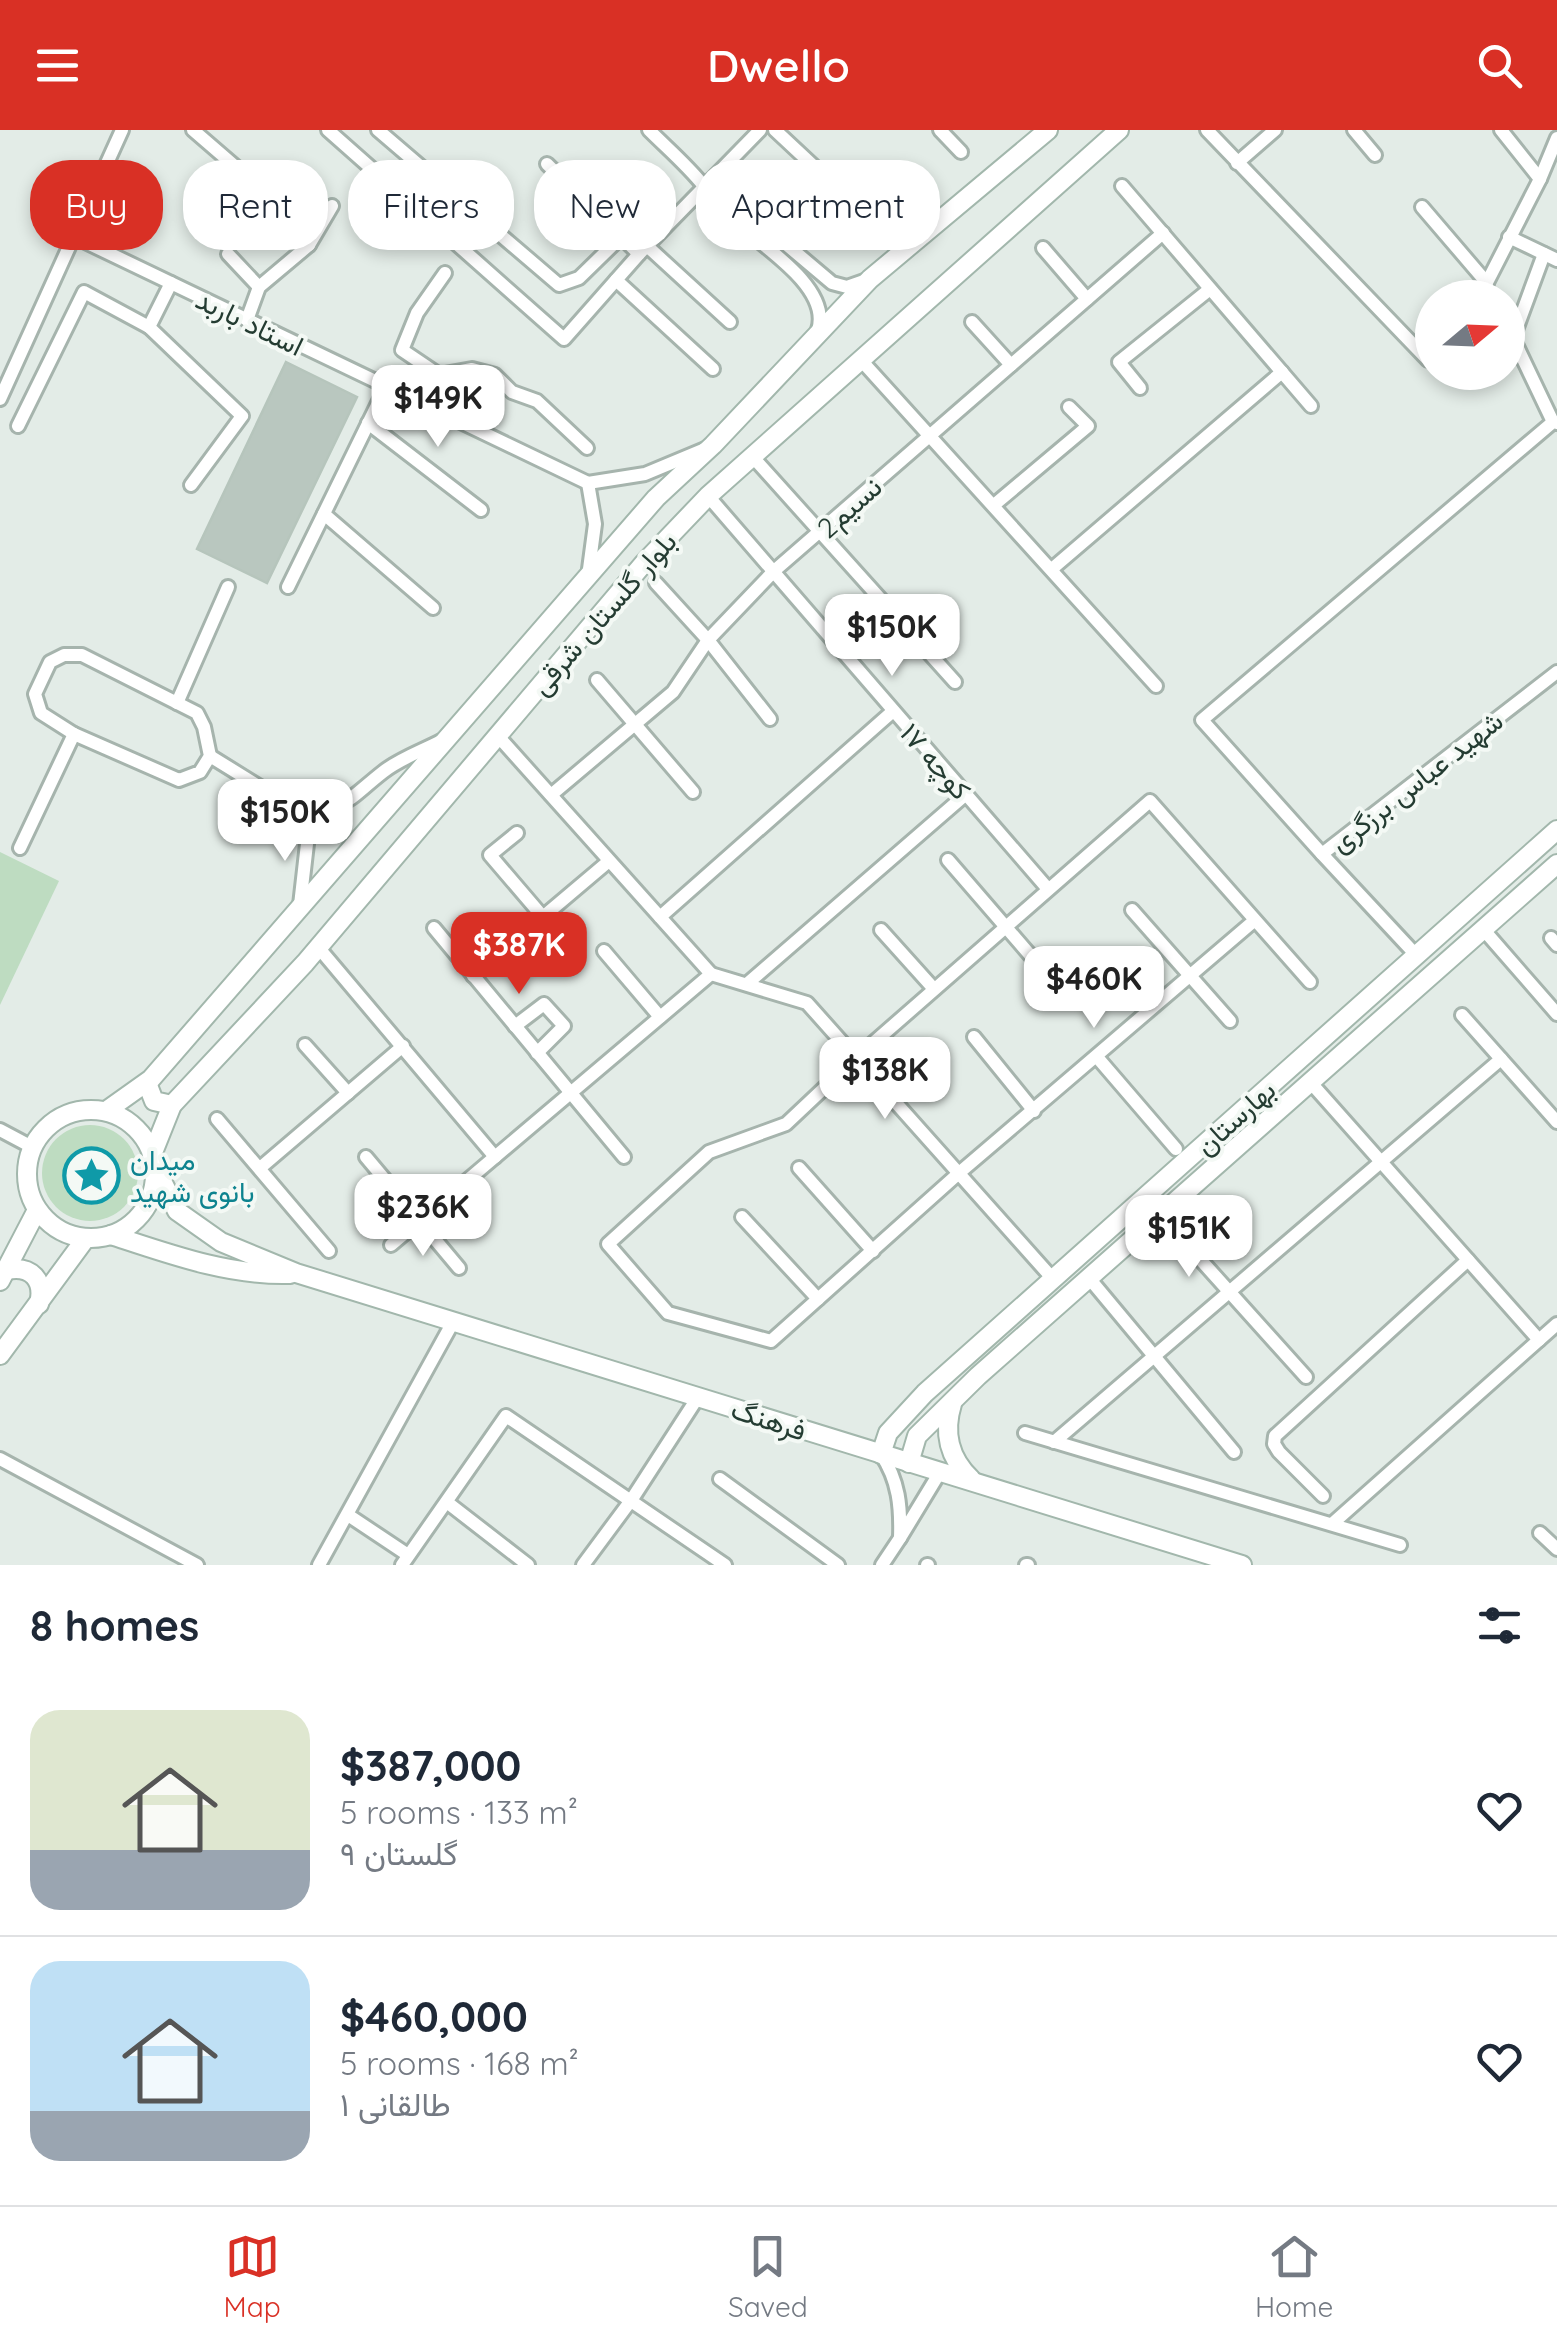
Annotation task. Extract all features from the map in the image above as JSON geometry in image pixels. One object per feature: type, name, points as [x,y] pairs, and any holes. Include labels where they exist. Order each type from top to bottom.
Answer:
[{"type":"main road","name":"بلوار گلستان شرقی","points":[[106,1111],[147,1083],[299,913],[656,498],[713,445],[870,280],[1048,130]]},
{"type":"main road","name":"بلوار گلستان شرقی","points":[[154,1161],[172,1105],[318,946],[644,563],[708,496],[1118,130]]},
{"type":"main road","name":"بهارستان","points":[[882,1454],[888,1434],[925,1393],[1557,830]]},
{"type":"main road","points":[[1542,843],[1557,862]]},
{"type":"main road","name":"بهارستان","points":[[910,1463],[917,1436],[954,1400],[1557,862]]},
{"type":"main road","points":[[1294,1064],[1312,1084]]},
{"type":"main road","points":[[147,1083],[154,1101],[172,1105]]},
{"type":"main road","points":[[106,1111],[135,1127],[154,1161],[154,1189],[145,1209],[130,1225],[111,1235],[86,1238],[68,1234],[50,1224],[37,1210],[26,1179],[32,1147],[55,1120],[71,1112],[106,1111]]},
{"type":"main road","name":"فرهنگ","points":[[154,1161],[176,1211],[221,1242],[296,1274],[976,1483],[1206,1560],[1242,1565]]},
{"type":"main road","points":[[4,1276],[37,1210]]},
{"type":"main road","name":"فرهنگ","points":[[111,1235],[195,1262],[266,1275],[296,1274]]},
{"type":"main road","points":[[0,1355],[86,1238]]},
{"type":"main road","points":[[4,1276],[20,1268],[31,1272],[39,1280],[39,1304]]},
{"type":"main road","points":[[1053,1279],[1068,1296]]},
{"type":"main road","points":[[954,1400],[947,1430],[951,1452],[960,1468],[976,1483]]},
{"type":"street","points":[[109,160],[122,130]]},
{"type":"street","points":[[193,130],[228,160]]},
{"type":"street","points":[[328,130],[564,339],[643,250],[730,322]]},
{"type":"street","points":[[378,130],[559,285],[579,278],[608,250]]},
{"type":"street","points":[[648,130],[696,177]]},
{"type":"street","points":[[731,160],[760,130]]},
{"type":"street","points":[[775,130],[807,160]]},
{"type":"street","points":[[940,130],[962,152]]},
{"type":"street","points":[[1208,130],[1415,343]]},
{"type":"street","points":[[1237,163],[1275,130]]},
{"type":"street","points":[[1354,130],[1375,156]]},
{"type":"street","points":[[1501,130],[1540,178]]},
{"type":"street","points":[[1488,280],[1557,138]]},
{"type":"street","points":[[1122,186],[1311,406]]},
{"type":"street","points":[[676,216],[696,195]]},
{"type":"street","points":[[328,213],[332,206]]},
{"type":"street","points":[[1422,207],[1484,280]]},
{"type":"street","name":"نسیم2","points":[[551,795],[673,692],[708,640],[774,572],[1162,234]]},
{"type":"street","points":[[1510,237],[1550,257],[1513,338],[1556,419]]},
{"type":"street","points":[[1044,248],[1087,299]]},
{"type":"street","points":[[0,400],[69,250]]},
{"type":"street","name":"استاد باربد","points":[[101,250],[588,483]]},
{"type":"street","points":[[247,320],[259,288],[304,250]]},
{"type":"street","points":[[768,250],[803,280],[818,305],[822,319],[818,332]]},
{"type":"street","points":[[793,250],[832,283],[847,287],[870,280]]},
{"type":"street","points":[[228,254],[259,288]]},
{"type":"street","points":[[445,273],[417,313],[402,350],[439,374],[472,368],[495,375],[512,392],[537,400],[587,448]]},
{"type":"street","points":[[616,280],[713,369]]},
{"type":"street","points":[[149,328],[171,283]]},
{"type":"street","points":[[1140,388],[1120,362],[1210,288]]},
{"type":"street","points":[[18,426],[84,292],[149,328],[242,416],[191,485]]},
{"type":"street","points":[[972,322],[1011,365]]},
{"type":"street","points":[[860,359],[1156,686]]},
{"type":"street","points":[[1052,568],[1282,372]]},
{"type":"street","points":[[424,404],[439,374]]},
{"type":"street","points":[[288,588],[386,386]]},
{"type":"street","points":[[994,505],[1088,426],[1069,407]]},
{"type":"street","name":"شهید عباس برزگری","points":[[1556,419],[1202,720],[1322,854],[1557,672]]},
{"type":"street","points":[[368,423],[481,510]]},
{"type":"street","points":[[586,582],[593,558],[595,524],[588,483],[645,474],[713,445]]},
{"type":"street","points":[[752,456],[955,682]]},
{"type":"street","name":"کوچه ۱۷","points":[[708,496],[1048,889]]},
{"type":"street","points":[[324,514],[433,608]]},
{"type":"street","points":[[656,583],[708,640],[770,719]]},
{"type":"street","points":[[177,703],[228,586]]},
{"type":"street","points":[[64,655],[82,655],[177,703],[197,714],[210,756],[200,772],[180,780],[74,734],[41,713],[35,694],[50,662],[64,655]]},
{"type":"street","points":[[596,680],[693,792]]},
{"type":"street","points":[[660,917],[892,712]]},
{"type":"street","points":[[20,848],[74,734]]},
{"type":"street","points":[[498,735],[711,974],[807,1002],[1053,1279]]},
{"type":"street","points":[[210,756],[297,810],[327,810],[350,802],[386,770],[452,736]]},
{"type":"street","points":[[748,984],[965,795]]},
{"type":"street","points":[[1255,920],[959,1173],[771,1341],[668,1313],[608,1244],[709,1152],[786,1124],[856,1058],[1150,802],[1255,920],[1310,982]]},
{"type":"street","points":[[297,810],[308,835],[299,913]]},
{"type":"street","points":[[517,833],[490,854],[543,917]]},
{"type":"street","points":[[1322,854],[1416,955]]},
{"type":"street","points":[[473,976],[609,860]]},
{"type":"street","points":[[948,860],[1068,999]]},
{"type":"street","points":[[1132,910],[1230,1021]]},
{"type":"street","points":[[434,928],[624,1157]]},
{"type":"street","points":[[881,930],[934,990]]},
{"type":"street","points":[[1482,930],[1557,1014]]},
{"type":"street","points":[[318,946],[495,1157]]},
{"type":"street","points":[[604,950],[660,1017]]},
{"type":"street","points":[[390,1245],[711,974]]},
{"type":"street","points":[[516,1026],[544,1004],[564,1026],[537,1052]]},
{"type":"street","points":[[1462,1016],[1557,1122]]},
{"type":"street","points":[[974,1038],[1034,1110]]},
{"type":"street","points":[[305,1044],[348,1093]]},
{"type":"street","points":[[260,1168],[403,1046]]},
{"type":"street","points":[[1096,1056],[1176,1150]]},
{"type":"street","points":[[1054,1442],[1501,1059]]},
{"type":"street","points":[[1312,1084],[1539,1340]]},
{"type":"street","points":[[216,1119],[329,1251]]},
{"type":"street","points":[[0,1130],[32,1147]]},
{"type":"street","points":[[366,1157],[459,1268]]},
{"type":"street","points":[[799,1168],[872,1251]]},
{"type":"street","points":[[742,1217],[818,1299]]},
{"type":"street","points":[[1180,1238],[1306,1377]]},
{"type":"street","points":[[1323,1496],[1280,1452],[1274,1444],[1275,1436],[1468,1260]]},
{"type":"street","points":[[1089,1278],[1234,1452]]},
{"type":"street","points":[[319,1565],[453,1322]]},
{"type":"street","points":[[1332,1524],[1557,1324]]},
{"type":"street","points":[[584,1565],[698,1397]]},
{"type":"street","points":[[348,1514],[405,1560],[506,1416],[725,1565]]},
{"type":"street","points":[[1025,1433],[1400,1544]]},
{"type":"street","points":[[882,1454],[896,1482],[900,1538]]},
{"type":"street","points":[[0,1459],[197,1565]]},
{"type":"street","points":[[882,1565],[940,1472]]},
{"type":"street","points":[[720,1479],[838,1565]]},
{"type":"street","points":[[448,1503],[528,1565]]},
{"type":"street","points":[[1540,1533],[1557,1550]]},
{"type":"green space","points":[[0,852],[59,881],[0,1005]]},
{"type":"green space","points":[[90,1125],[108,1129],[124,1139],[134,1155],[138,1173],[134,1191],[124,1207],[108,1217],[90,1221],[72,1217],[56,1207],[46,1191],[42,1173],[46,1155],[56,1139],[72,1129]]},
{"type":"building","points":[[286,362],[357,397],[267,583],[197,549]]},
{"type":"place","name":"میدان بانوی شهید","points":[[91,1175]]}]
